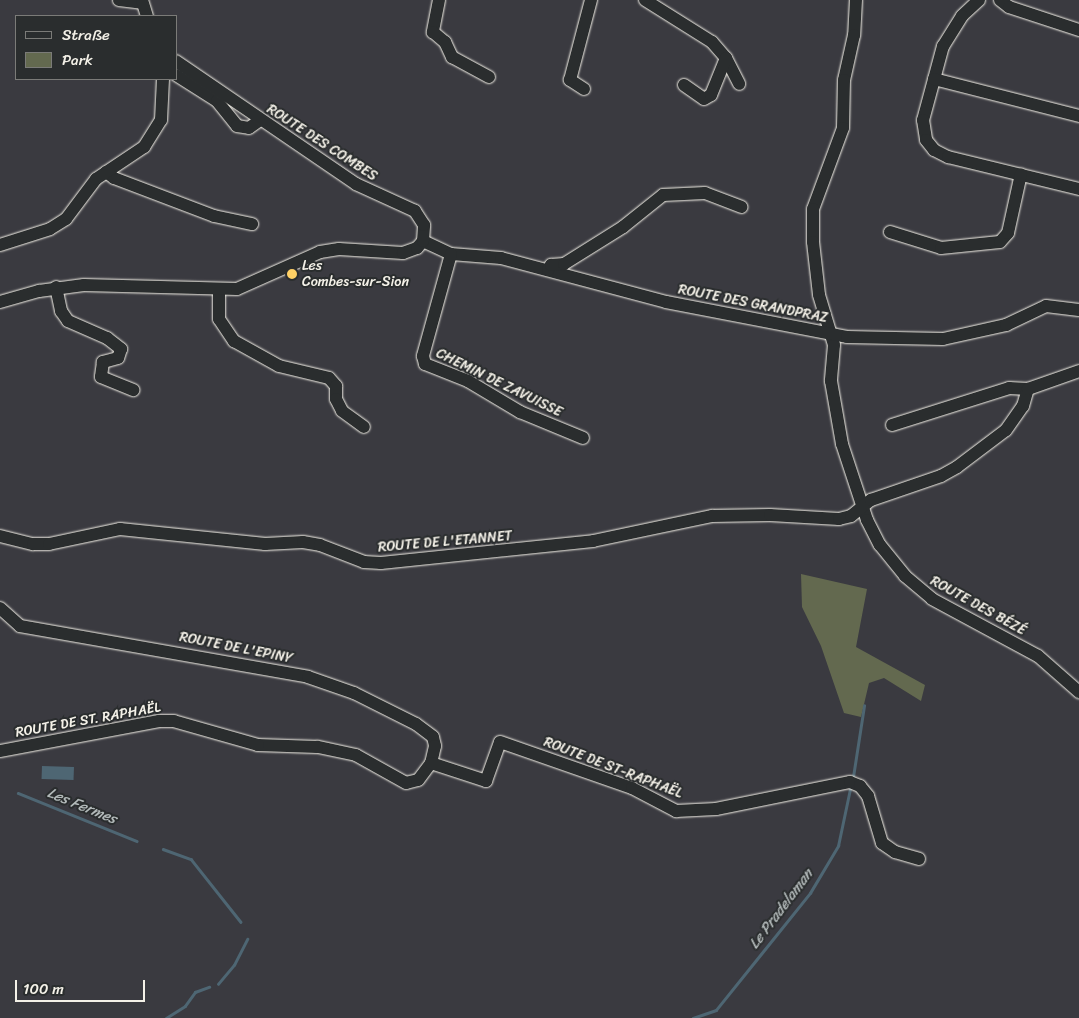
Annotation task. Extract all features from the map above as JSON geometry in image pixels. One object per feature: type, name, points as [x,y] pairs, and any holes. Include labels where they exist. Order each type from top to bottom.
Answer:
[{"type":"street","points":[[119,0],[142,1],[147,15]]},
{"type":"street","points":[[439,0],[433,32],[445,42],[452,58],[489,77]]},
{"type":"street","points":[[584,89],[570,80],[592,0]]},
{"type":"street","points":[[645,0],[697,30],[726,58],[739,84]]},
{"type":"street","name":"ROUTE DES BÉZÉ","points":[[856,0],[854,35],[844,80],[843,128],[813,209],[812,242],[818,266],[819,295],[831,335],[834,359],[831,381],[838,429],[863,506],[880,545],[917,589],[1038,656],[1079,692]]},
{"type":"street","points":[[979,0],[962,16],[943,46],[922,128],[930,147],[948,157],[1079,189]]},
{"type":"street","points":[[1000,0],[1009,7],[1079,30]]},
{"type":"street","points":[[684,85],[704,99],[711,95],[726,58]]},
{"type":"street","name":"ROUTE DES COMBES","points":[[178,63],[362,188],[415,211],[424,225],[423,241]]},
{"type":"street","points":[[178,75],[216,101],[238,126],[249,128],[260,120]]},
{"type":"street","points":[[934,79],[1079,116]]},
{"type":"street","points":[[3,241],[50,229],[66,219],[96,179],[144,147],[155,135],[162,111],[163,80]]},
{"type":"street","points":[[106,172],[114,178],[214,216],[252,224]]},
{"type":"street","points":[[890,232],[941,248],[1000,242],[1008,233],[1021,174]]},
{"type":"street","points":[[548,270],[551,265],[564,264],[623,227],[663,195],[705,193],[741,207]]},
{"type":"street","points":[[0,302],[56,287],[100,284],[219,290],[256,282],[320,252],[339,249],[403,253],[417,248],[423,241]]},
{"type":"street","name":"ROUTE DES GRANDPRAZ","points":[[423,241],[451,254],[501,258],[666,302],[831,335],[944,339],[1006,325],[1046,306],[1079,310]]},
{"type":"street","name":"CHEMIN DE ZAVUISSE","points":[[451,254],[423,356],[425,364],[468,381],[520,412],[583,438]]},
{"type":"street","points":[[56,287],[61,310],[68,321],[106,338],[121,349],[118,358],[102,362],[101,377],[133,390]]},
{"type":"street","points":[[219,290],[219,319],[234,341],[279,366],[329,378],[336,386],[336,399],[342,410],[364,427]]},
{"type":"street","points":[[892,425],[1009,388],[1028,390],[1079,371]]},
{"type":"street","name":"ROUTE DE L'ETANNET","points":[[0,536],[33,544],[49,544],[120,529],[265,544],[303,542],[320,545],[364,562],[381,563],[594,541],[712,516],[770,515],[839,519],[851,516],[879,496],[941,476],[964,462],[1006,430],[1023,406],[1028,390]]},
{"type":"street","name":"ROUTE DE L'EPINY","points":[[0,608],[20,626],[308,676],[354,693],[416,724],[433,737],[431,763]]},
{"type":"street","name":"ROUTE DE ST. RAPHAËL","points":[[0,751],[159,720],[174,722],[258,745],[317,747],[356,755],[406,783],[418,780],[431,763]]},
{"type":"street","name":"ROUTE DE ST-RAPHAËL","points":[[431,763],[486,780],[500,742],[632,788],[676,811],[716,809],[850,782],[860,786],[868,796],[882,842],[896,852],[919,859]]},
{"type":"green space","points":[[801,574],[867,589],[856,647],[925,685],[921,701],[884,678],[869,683],[861,717],[844,713],[821,646],[802,607]]},
{"type":"water","points":[[42,766],[74,767],[74,780],[42,779]]},
{"type":"waterway","name":"Le Pradelaman","points":[[853,777],[864,706]]},
{"type":"waterway","name":"Le Pradelaman","points":[[693,1018],[716,1010],[810,893],[838,846],[850,789]]},
{"type":"waterway","name":"Les Fermes","points":[[18,793],[137,841]]},
{"type":"waterway","name":"Les Fermes","points":[[163,849],[191,859],[241,922]]},
{"type":"waterway","name":"Les Fermes","points":[[218,984],[234,965],[247,939]]},
{"type":"waterway","name":"Les Fermes","points":[[166,1018],[185,1006],[195,992],[209,987]]},
{"type":"place","name":"Les Combes-sur-Sion","points":[[292,274]]}]
